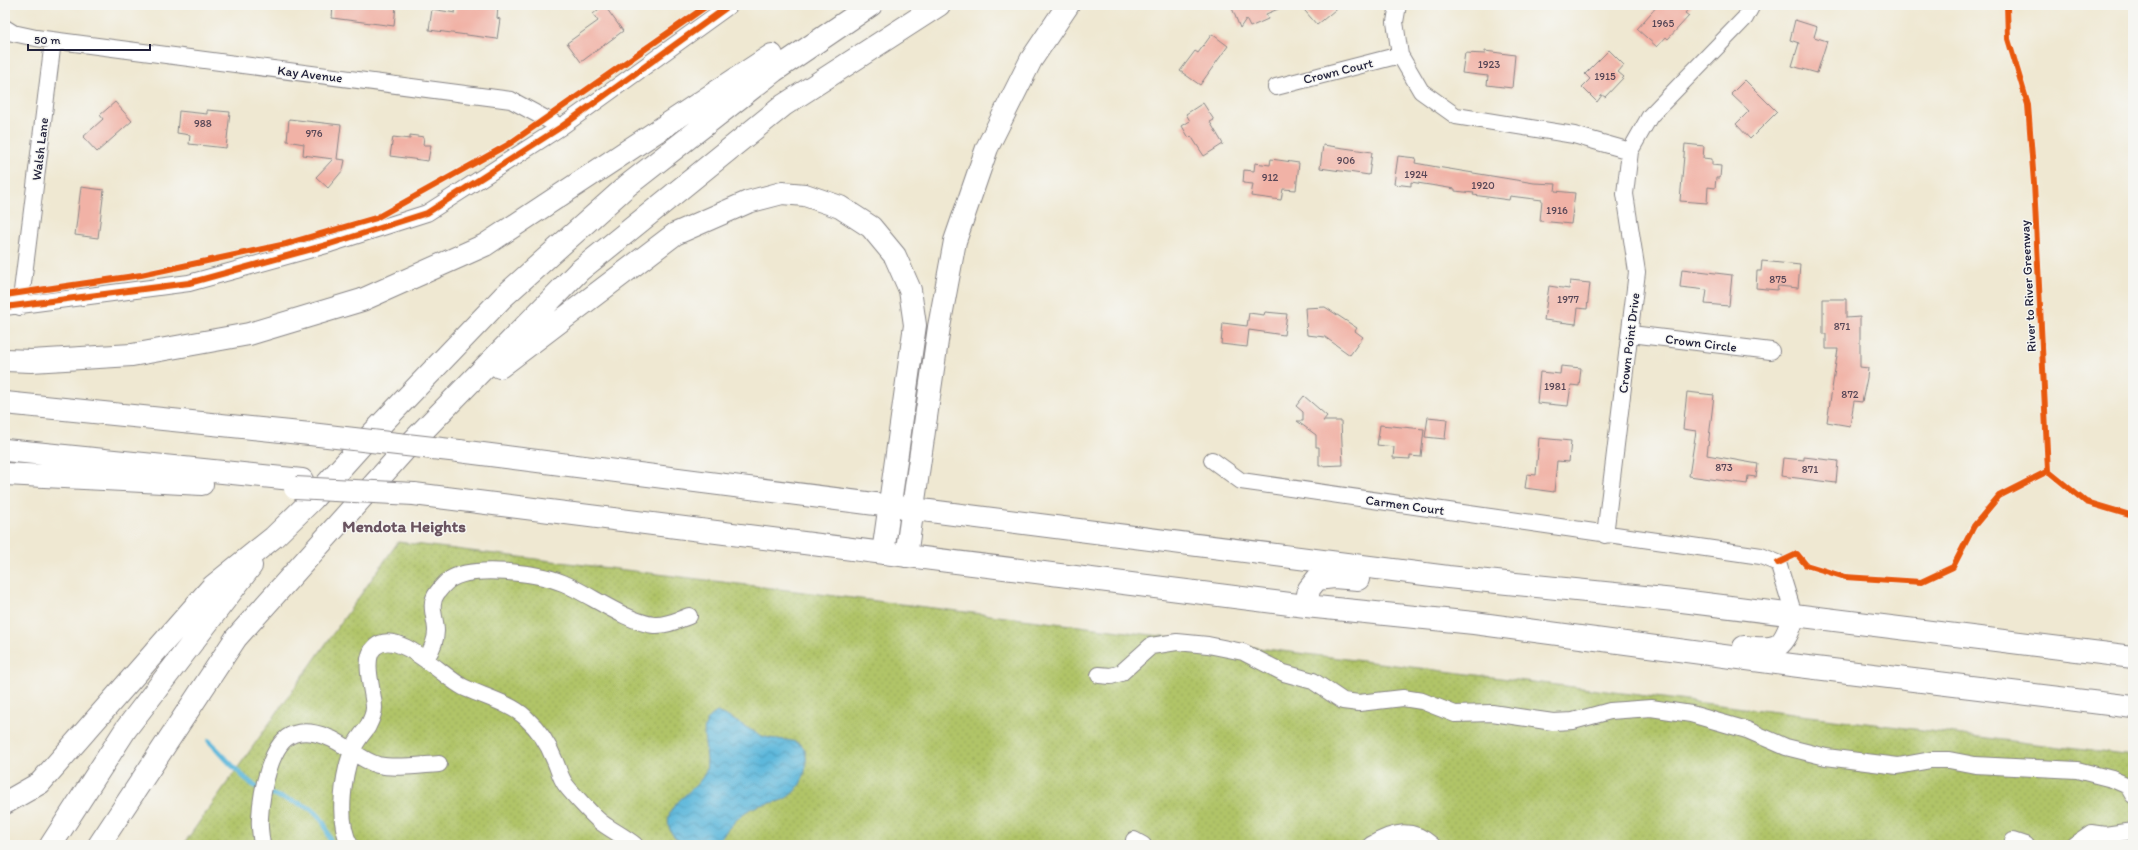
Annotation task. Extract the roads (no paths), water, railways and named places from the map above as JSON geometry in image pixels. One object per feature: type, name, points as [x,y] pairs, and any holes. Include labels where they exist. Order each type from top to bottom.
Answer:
[{"type":"highway","points":[[5,360],[31,361],[132,355],[249,334],[362,300],[485,245],[803,35],[858,5]]},
{"type":"highway","points":[[5,803],[40,783],[213,586],[274,537],[329,483],[367,439],[503,297],[628,184],[774,70],[871,5]]},
{"type":"highway","points":[[99,845],[236,638],[410,444],[585,266],[784,105],[939,5]]},
{"type":"highway","points":[[906,556],[939,327],[955,241],[987,148],[1031,60],[1068,5]]},
{"type":"highway","points":[[410,444],[482,382],[675,234],[748,202],[782,193],[805,195],[840,207],[871,228],[895,256],[910,290],[915,325],[883,553]]},
{"type":"highway","points":[[5,403],[310,434],[459,451],[1440,576],[1674,600],[2133,657]]},
{"type":"highway","points":[[5,409],[79,410]]},
{"type":"highway","points":[[5,450],[298,484],[414,494],[1306,606],[1474,623],[1791,665],[2133,707]]},
{"type":"highway","points":[[5,474],[298,484]]},
{"type":"highway","points":[[51,845],[126,730],[274,537]]},
{"type":"highway","points":[[1306,606],[1309,589],[1313,583],[1324,577],[1540,599],[1674,600]]},
{"type":"highway","points":[[1474,623],[1567,627],[1767,649],[1775,647],[1787,637],[1794,615]]},
{"type":"street","points":[[12,307],[189,283],[330,244],[427,213],[562,127],[730,5]]},
{"type":"street","points":[[1398,5],[1395,22],[1400,55],[1421,91],[1456,116],[1574,136],[1630,151]]},
{"type":"street","name":"Crown Point Drive","points":[[1605,535],[1631,334],[1637,272],[1625,194],[1630,151],[1650,116],[1745,18],[1752,5]]},
{"type":"street","points":[[5,28],[13,33],[53,41]]},
{"type":"street","name":"Kay Avenue","points":[[53,41],[511,100],[562,127]]},
{"type":"street","name":"Walsh Lane","points":[[12,307],[53,41]]},
{"type":"street","name":"Crown Court","points":[[1276,87],[1400,55]]},
{"type":"street","name":"Crown Circle","points":[[1631,334],[1771,351]]},
{"type":"street","name":"Carmen Court","points":[[1212,460],[1241,481],[1605,535],[1761,556],[1778,563],[1794,615]]},
{"type":"street","points":[[426,659],[434,644],[436,631],[432,610],[436,594],[450,579],[474,571],[532,574],[562,582],[633,619],[654,625],[666,624],[689,616]]},
{"type":"street","points":[[350,845],[345,836],[342,807],[347,771],[353,752],[371,722],[374,709],[369,660],[373,648],[381,643],[390,642],[404,647],[426,659],[462,686],[524,716],[539,731],[554,758],[565,784],[600,822],[635,845]]},
{"type":"street","points":[[1099,675],[1111,676],[1121,673],[1151,646],[1177,642],[1208,645],[1243,652],[1284,673],[1313,681],[1342,701],[1359,703],[1403,698],[1422,701],[1455,714],[1492,713],[1553,722],[1573,721],[1610,711],[1651,708],[1691,714],[1747,730],[1786,747],[1826,757],[1898,766],[1931,760],[1949,760],[1975,765],[2077,770],[2112,779],[2128,786],[2133,796]]},
{"type":"street","points":[[262,845],[260,819],[261,802],[272,757],[283,741],[294,734],[310,732],[328,737],[370,762],[380,765],[439,764]]},
{"type":"street","points":[[2074,845],[2091,833],[2105,835],[2133,831]]},
{"type":"street","points":[[1371,845],[1384,837],[1398,832],[1413,835],[1432,845]]},
{"type":"water","points":[[717,712],[760,735],[768,738],[793,741],[800,744],[804,749],[806,758],[804,775],[801,783],[790,796],[779,801],[757,806],[751,809],[739,818],[714,845],[684,843],[679,841],[671,832],[668,822],[670,814],[674,806],[702,778],[706,770],[707,762],[704,731],[710,717]]},
{"type":"waterway","points":[[209,741],[237,771],[255,786],[267,793],[302,804],[311,809],[320,817],[326,828],[331,845]]},
{"type":"district","name":"Mendota Heights","points":[[404,526]]}]
